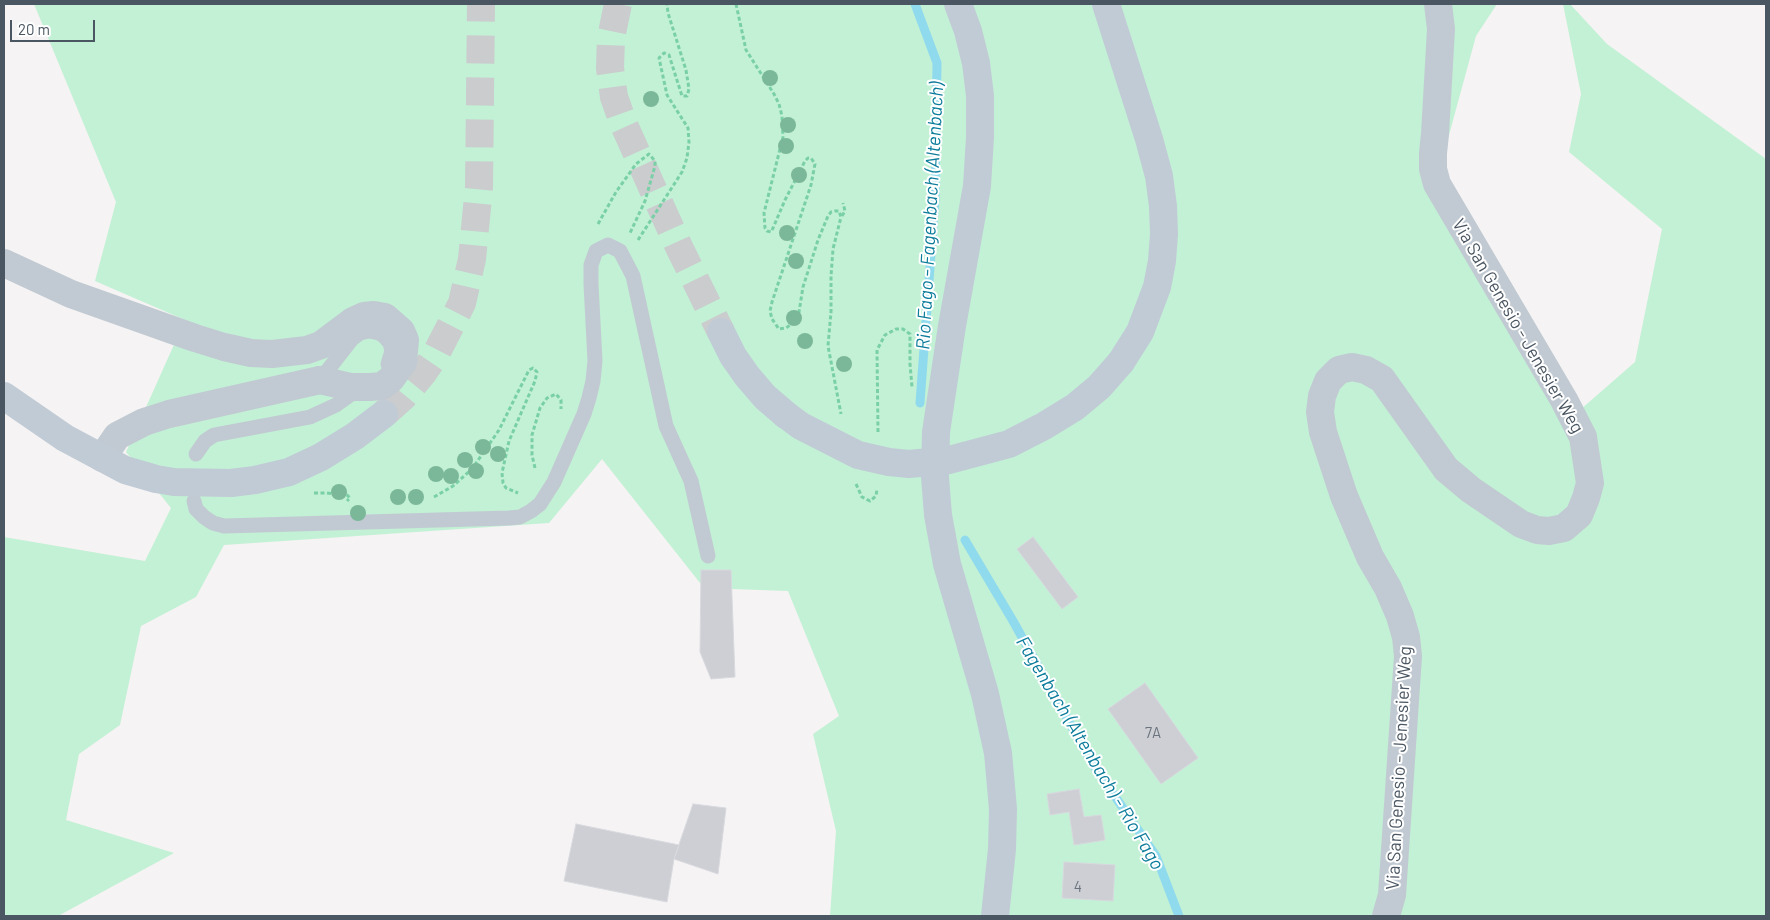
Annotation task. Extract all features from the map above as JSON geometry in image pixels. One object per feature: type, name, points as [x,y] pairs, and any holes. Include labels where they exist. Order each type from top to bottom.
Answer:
[{"type":"main road","points":[[958,4],[968,31],[976,63],[980,96],[980,137],[977,186],[952,326],[936,432],[936,478],[938,515],[947,564],[985,694],[998,753],[1003,810],[1002,849],[995,916]]},
{"type":"main road","points":[[721,332],[733,356],[747,376],[765,397],[801,426],[858,455],[889,462],[910,464],[949,460],[1009,444],[1075,407],[1099,387],[1121,362],[1140,332],[1157,287],[1162,261],[1164,234],[1163,206],[1149,139],[1106,4]]},
{"type":"main road","points":[[4,396],[65,438],[125,470],[174,482],[230,483],[255,480],[289,472],[321,457],[355,436],[384,414]]},
{"type":"street","name":"Via San Genesio - Jenesier Weg","points":[[1386,916],[1392,895],[1408,656],[1406,637],[1400,616],[1388,588],[1370,557],[1344,496],[1323,432],[1320,412],[1322,396],[1328,382],[1339,370],[1352,367],[1366,370],[1382,379],[1446,469],[1456,480],[1521,524],[1537,530],[1549,531],[1564,528],[1578,515],[1586,498],[1590,483],[1583,437],[1564,400],[1437,184],[1433,169],[1432,153],[1435,134],[1441,29],[1438,4]]},
{"type":"street","points":[[4,264],[71,294],[194,338],[251,353],[272,354],[307,350],[321,344],[353,321],[364,316],[374,315],[385,317],[401,331],[405,340],[403,362],[391,379],[382,386],[350,386],[320,380],[169,414],[144,422],[117,436],[102,458]]},
{"type":"lane","points":[[194,501],[196,509],[204,517],[213,523],[224,526],[509,518],[520,517],[531,511],[540,504],[554,482],[584,414],[589,398],[595,361],[591,265],[596,251],[608,245],[620,251],[633,276],[666,426],[691,481],[708,556]]},
{"type":"lane","points":[[196,454],[205,441],[214,435],[297,420],[318,414],[336,405],[348,398],[386,367],[391,359],[390,343],[384,336],[378,333],[369,331],[360,333],[352,338],[320,380]]},
{"type":"path","points":[[634,244],[682,172],[687,158],[688,128],[667,95],[659,58],[664,53],[669,56],[682,96],[688,96],[689,89],[686,70],[668,13],[667,4]]},
{"type":"path","points":[[736,4],[746,50],[774,94],[782,116],[783,137],[764,213],[764,228],[767,231],[771,232],[788,193],[805,161],[808,158],[812,158],[815,164],[811,185],[770,311],[772,319],[779,329],[786,328],[795,321],[799,312],[804,287],[818,240],[828,216],[831,212],[839,211],[842,217]]},
{"type":"path","points":[[593,232],[616,192],[636,164],[649,154],[655,161],[655,166],[645,201],[627,239]]},
{"type":"path","points":[[841,418],[828,346],[832,312],[831,276],[833,249],[845,211],[843,203]]},
{"type":"path","points":[[878,438],[877,350],[885,335],[896,329],[903,329],[910,334]]},
{"type":"path","points":[[427,500],[453,486],[472,469],[499,430],[529,370],[533,368],[537,372],[535,381],[509,441],[502,473],[503,483],[506,488],[522,493]]},
{"type":"path","points":[[533,476],[535,467],[532,455],[532,436],[540,408],[547,398],[556,394],[561,400],[560,412]]},
{"type":"path","points":[[854,476],[862,497],[870,501],[876,496],[877,483]]},
{"type":"path","points":[[312,494],[327,493],[347,496],[350,498],[346,502]]},
{"type":"green space","points":[[34,4],[1497,4],[1476,36],[1446,146],[1444,172],[1580,410],[1635,362],[1662,229],[1569,152],[1581,94],[1563,4],[1570,4],[1607,44],[1766,159],[1766,916],[830,916],[836,831],[813,734],[839,716],[788,591],[704,588],[602,459],[549,523],[224,545],[196,597],[141,626],[120,725],[79,754],[66,820],[174,853],[58,916],[4,916],[4,537],[145,561],[171,508],[126,452],[185,320],[95,281],[116,202]]},
{"type":"building","points":[[1033,537],[1078,597],[1062,609],[1017,549]]},
{"type":"building","points":[[701,570],[731,570],[735,677],[711,679],[700,652]]},
{"type":"building","points":[[1145,683],[1198,758],[1161,784],[1108,709]]},
{"type":"building","points":[[1079,789],[1084,817],[1101,815],[1105,840],[1074,845],[1069,812],[1050,815],[1047,794]]},
{"type":"building","points":[[693,804],[726,808],[718,874],[674,859]]},
{"type":"building","points":[[576,824],[679,845],[674,859],[667,902],[564,881]]},
{"type":"building","points":[[1064,862],[1115,865],[1113,901],[1062,898]]},
{"type":"waterway","name":"Rio Fago - Fagenbach (Altenbach)","points":[[915,4],[937,63],[935,199],[920,403]]},
{"type":"waterway","name":"Fagenbach (Altenbach) - Rio Fago","points":[[965,540],[1013,621],[1092,763],[1156,856],[1179,916]]},
{"type":"tunnel","points":[[384,414],[404,396],[423,373],[436,354],[462,303],[472,259],[479,187],[481,4]]},
{"type":"tunnel","points":[[618,4],[611,38],[610,68],[614,97],[624,125],[679,247],[721,332]]}]
